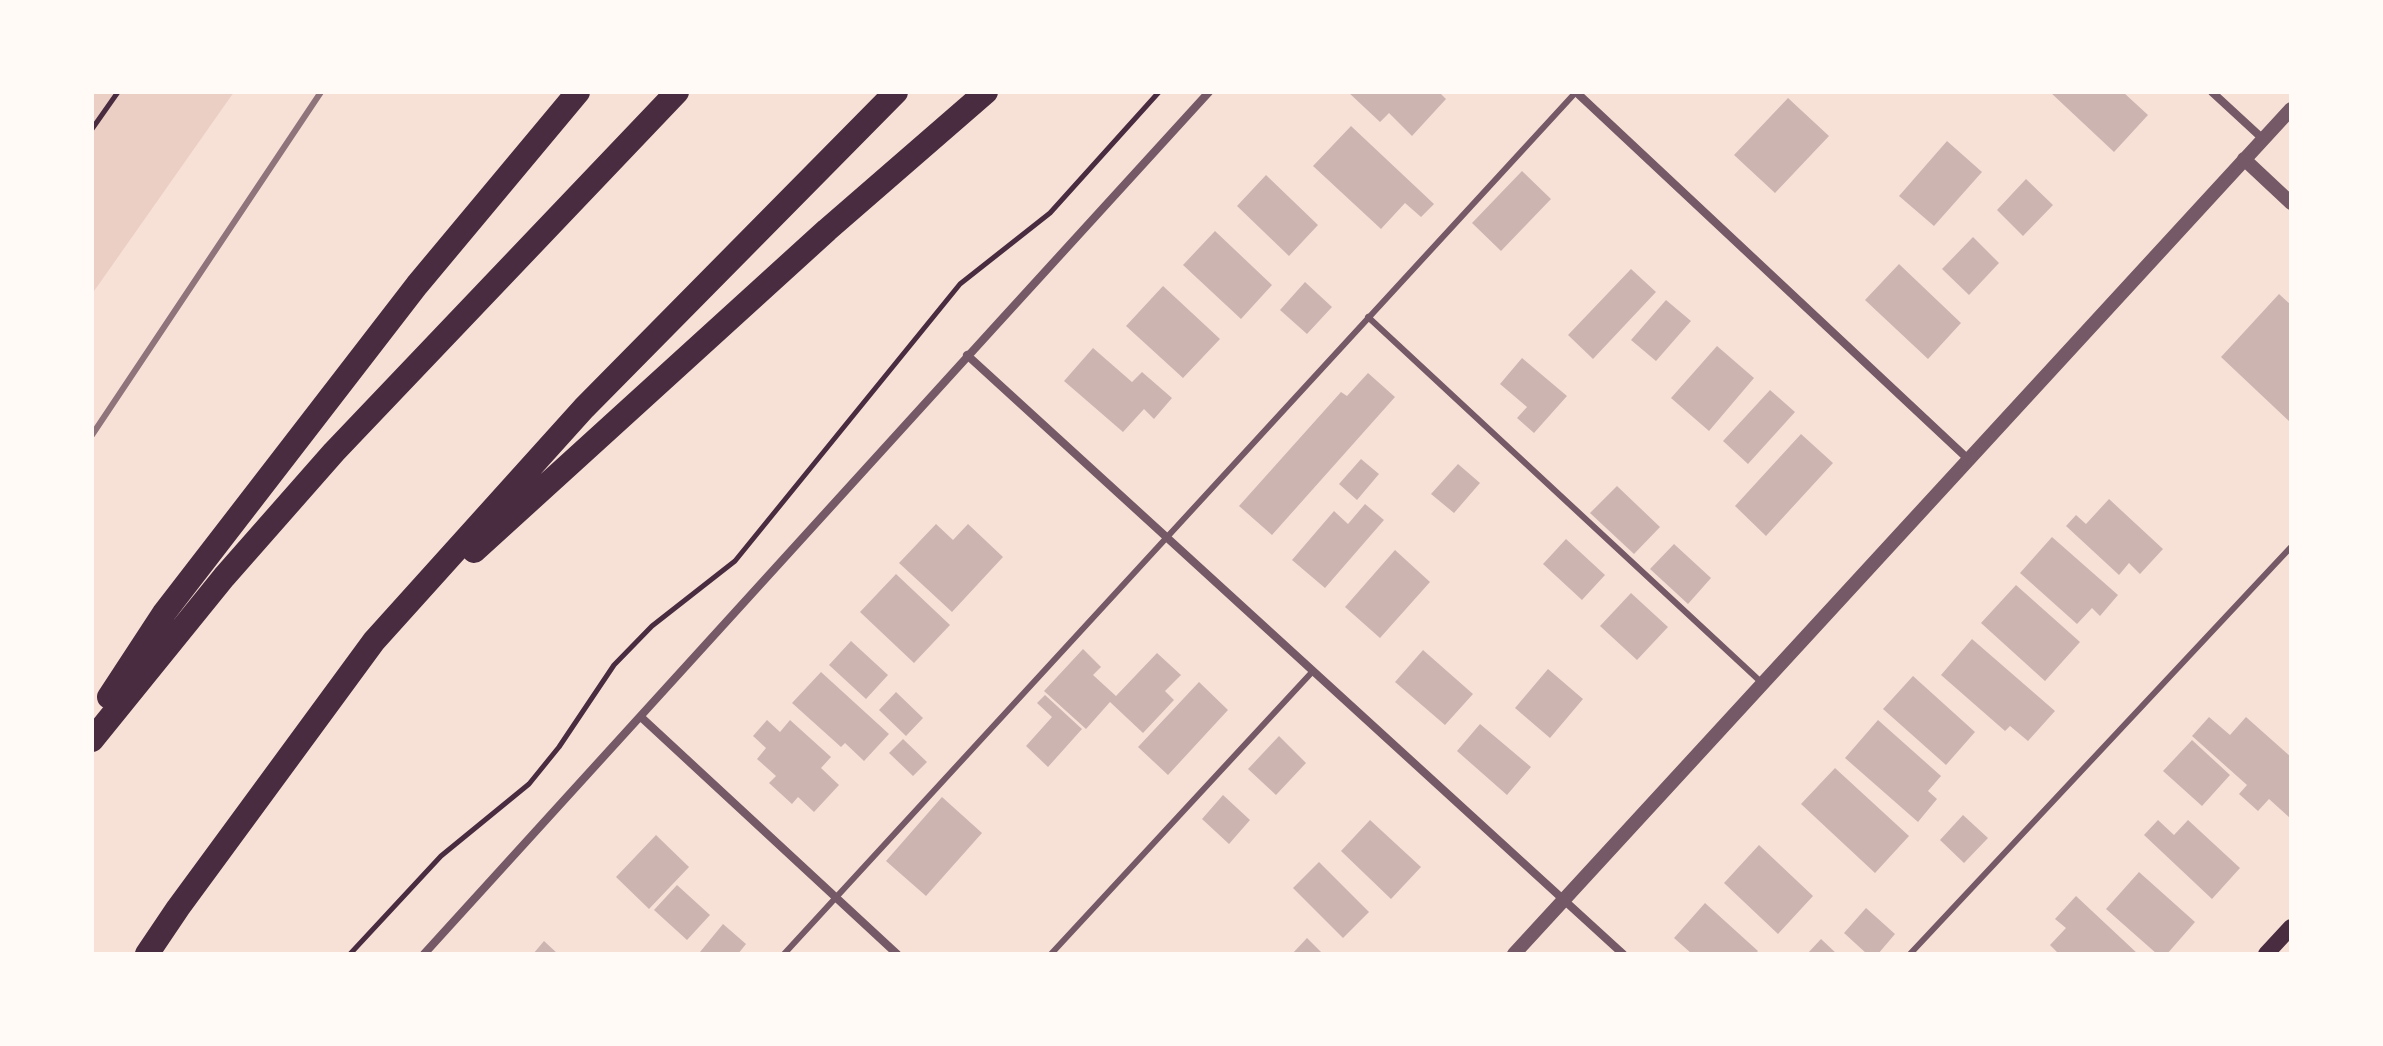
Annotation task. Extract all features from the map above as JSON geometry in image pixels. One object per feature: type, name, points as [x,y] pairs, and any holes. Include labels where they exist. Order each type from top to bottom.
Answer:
[{"type":"highway","points":[[92,724],[174,600],[417,285],[578,92]]},
{"type":"highway","points":[[92,740],[224,577],[334,452],[677,92]]},
{"type":"highway","points":[[147,954],[374,641],[584,408],[896,92]]},
{"type":"highway","points":[[374,641],[827,230],[986,92]]},
{"type":"main road","points":[[2266,954],[2291,927]]},
{"type":"street","points":[[424,954],[1209,92]]},
{"type":"street","points":[[1576,92],[1968,459]]},
{"type":"street","points":[[2212,92],[2263,139]]},
{"type":"street","points":[[1514,954],[2291,109]]},
{"type":"street","points":[[2244,159],[2291,203]]},
{"type":"street","points":[[967,355],[1623,954]]},
{"type":"street","points":[[642,718],[897,954]]},
{"type":"lane","points":[[784,954],[1576,92]]},
{"type":"lane","points":[[1368,317],[1763,683]]},
{"type":"lane","points":[[1910,954],[2291,547]]},
{"type":"lane","points":[[1051,954],[1313,671]]},
{"type":"path","points":[[92,129],[118,92]]},
{"type":"path","points":[[350,954],[441,856],[529,784],[559,747],[614,665],[652,626],[735,561],[960,284],[1050,213],[1159,92]]},
{"type":"shaded area","points":[[92,92],[234,92],[92,294]]},
{"type":"building","points":[[1348,92],[1439,92],[1446,99],[1412,136],[1389,113],[1380,122]]},
{"type":"building","points":[[2050,92],[2123,92],[2148,115],[2114,152]]},
{"type":"building","points":[[1788,98],[1829,136],[1775,193],[1734,155]]},
{"type":"building","points":[[1351,126],[1434,204],[1421,217],[1405,203],[1381,229],[1313,166]]},
{"type":"building","points":[[1947,141],[1982,172],[1934,226],[1899,196]]},
{"type":"building","points":[[1522,171],[1551,199],[1501,251],[1472,223]]},
{"type":"building","points":[[1266,175],[1318,225],[1289,256],[1237,206]]},
{"type":"building","points":[[2026,179],[2053,205],[2023,236],[1997,210]]},
{"type":"building","points":[[1215,231],[1272,285],[1241,319],[1183,265]]},
{"type":"building","points":[[1973,237],[1999,263],[1969,295],[1942,269]]},
{"type":"building","points":[[1899,264],[1961,323],[1928,359],[1865,300]]},
{"type":"building","points":[[1631,269],[1656,292],[1593,359],[1568,335]]},
{"type":"building","points":[[1305,282],[1332,307],[1307,334],[1280,310]]},
{"type":"building","points":[[1163,286],[1220,339],[1183,378],[1126,326]]},
{"type":"building","points":[[2279,294],[2291,305],[2291,423],[2221,357]]},
{"type":"building","points":[[1666,300],[1691,321],[1656,361],[1631,340]]},
{"type":"building","points":[[1717,346],[1754,378],[1709,431],[1671,398]]},
{"type":"building","points":[[1093,348],[1132,382],[1142,372],[1172,398],[1154,419],[1144,409],[1123,432],[1064,381]]},
{"type":"building","points":[[1522,358],[1567,396],[1534,433],[1517,418],[1527,407],[1500,384]]},
{"type":"building","points":[[1368,373],[1395,397],[1272,535],[1239,506],[1341,392],[1347,396]]},
{"type":"building","points":[[1770,390],[1795,412],[1748,464],[1723,441]]},
{"type":"building","points":[[1801,434],[1833,463],[1766,536],[1735,506]]},
{"type":"building","points":[[1361,459],[1379,474],[1357,500],[1339,484]]},
{"type":"building","points":[[1458,464],[1480,483],[1454,513],[1431,494]]},
{"type":"building","points":[[1617,486],[1660,527],[1634,554],[1590,513]]},
{"type":"building","points":[[2109,499],[2163,549],[2140,574],[2129,563],[2119,575],[2066,526],[2076,515],[2086,524]]},
{"type":"building","points":[[1365,504],[1384,520],[1325,588],[1292,560],[1334,511],[1348,524]]},
{"type":"building","points":[[936,524],[953,540],[968,524],[1003,557],[952,612],[899,563]]},
{"type":"building","points":[[2052,537],[2118,595],[2100,616],[2092,608],[2077,624],[2020,573]]},
{"type":"building","points":[[1566,539],[1605,575],[1582,600],[1543,564]]},
{"type":"building","points":[[1674,544],[1711,578],[1688,604],[1650,569]]},
{"type":"building","points":[[1395,550],[1430,582],[1380,638],[1345,607]]},
{"type":"building","points":[[896,574],[950,625],[914,663],[860,612]]},
{"type":"building","points":[[2016,585],[2080,642],[2045,681],[1981,623]]},
{"type":"building","points":[[1631,593],[1668,627],[1637,660],[1600,626]]},
{"type":"building","points":[[1972,639],[2055,711],[2028,741],[2010,726],[2005,731],[1941,675]]},
{"type":"building","points":[[851,641],[888,675],[866,699],[829,665]]},
{"type":"building","points":[[1083,649],[1101,667],[1093,675],[1116,696],[1157,653],[1181,675],[1165,691],[1174,700],[1143,733],[1110,702],[1086,729],[1044,691]]},
{"type":"building","points":[[1423,650],[1473,694],[1445,725],[1395,682]]},
{"type":"building","points":[[1548,669],[1583,699],[1550,738],[1515,708]]},
{"type":"building","points":[[821,672],[889,734],[864,761],[845,743],[841,747],[792,703]]},
{"type":"building","points":[[1913,676],[1975,732],[1946,765],[1883,709]]},
{"type":"building","points":[[1199,682],[1228,710],[1168,775],[1138,747]]},
{"type":"building","points":[[896,692],[923,718],[906,736],[879,710]]},
{"type":"building","points":[[1045,695],[1082,729],[1048,767],[1026,746],[1052,717],[1037,703]]},
{"type":"building","points":[[2209,717],[2230,735],[2246,717],[2291,757],[2290,818],[2269,799],[2258,811],[2239,794],[2247,785],[2192,736]]},
{"type":"building","points":[[767,720],[780,732],[790,720],[831,757],[821,768],[839,785],[814,812],[798,797],[792,804],[769,783],[776,776],[757,759],[766,748],[753,736]]},
{"type":"building","points":[[1878,720],[1941,776],[1928,791],[1937,799],[1918,822],[1845,758]]},
{"type":"building","points":[[1480,724],[1531,767],[1507,795],[1457,751]]},
{"type":"building","points":[[1279,736],[1306,763],[1276,795],[1248,769]]},
{"type":"building","points":[[903,739],[927,762],[913,776],[889,753]]},
{"type":"building","points":[[2192,740],[2230,775],[2202,806],[2163,771]]},
{"type":"building","points":[[1835,768],[1909,836],[1875,873],[1801,804]]},
{"type":"building","points":[[1223,795],[1250,820],[1229,844],[1202,819]]},
{"type":"building","points":[[942,797],[982,833],[926,896],[886,861]]},
{"type":"building","points":[[1963,815],[1988,838],[1964,863],[1940,840]]},
{"type":"building","points":[[1370,820],[1421,867],[1391,899],[1341,851]]},
{"type":"building","points":[[2158,820],[2174,835],[2188,820],[2240,868],[2212,899],[2144,835]]},
{"type":"building","points":[[656,835],[689,867],[649,909],[616,877]]},
{"type":"building","points":[[1759,845],[1813,896],[1778,934],[1724,883]]},
{"type":"building","points":[[1319,862],[1369,912],[1343,938],[1293,888]]},
{"type":"building","points":[[2139,872],[2195,922],[2167,954],[2157,954],[2106,909]]},
{"type":"building","points":[[677,885],[710,915],[687,940],[654,910]]},
{"type":"building","points":[[2076,896],[2138,954],[2059,954],[2050,945],[2066,928],[2055,919]]},
{"type":"building","points":[[1705,903],[1758,951],[1755,954],[1692,954],[1674,938]]},
{"type":"building","points":[[1866,908],[1895,934],[1878,954],[1867,954],[1844,933]]},
{"type":"building","points":[[723,924],[746,944],[738,954],[702,954],[700,952]]},
{"type":"building","points":[[1307,938],[1323,954],[1292,954]]},
{"type":"building","points":[[1821,939],[1837,954],[1807,954]]},
{"type":"building","points":[[544,941],[558,954],[533,954]]},
{"type":"railway","points":[[92,435],[321,92]]}]
